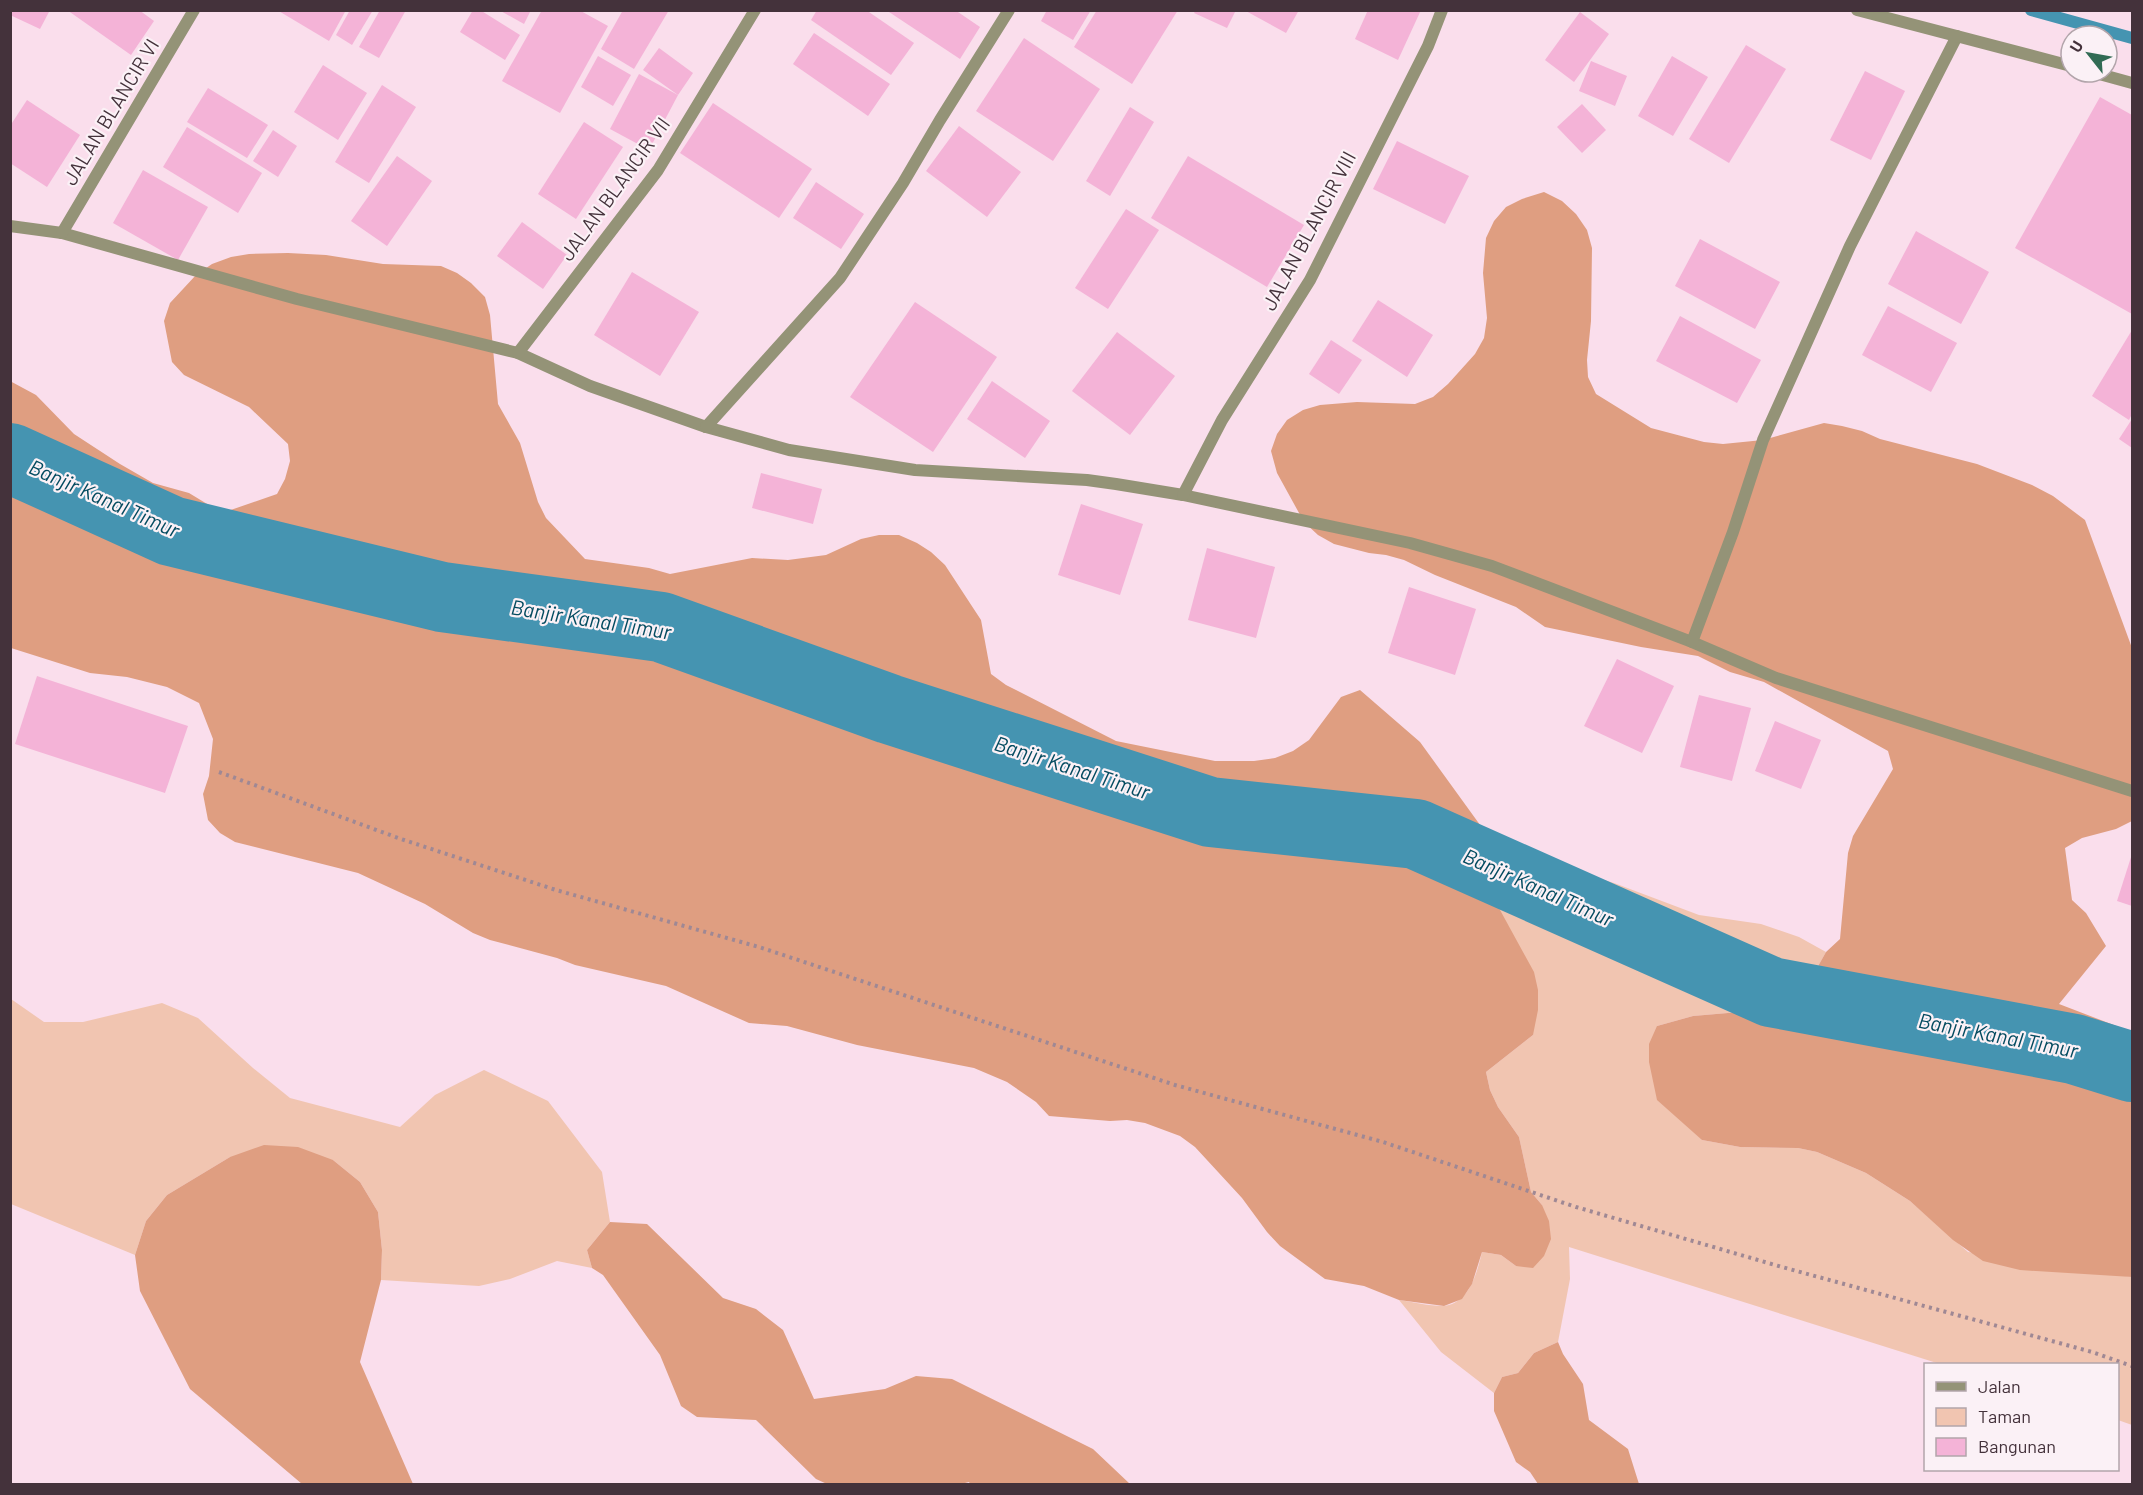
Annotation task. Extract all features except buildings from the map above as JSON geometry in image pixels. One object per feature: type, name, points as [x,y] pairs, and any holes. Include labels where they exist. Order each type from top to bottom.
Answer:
[{"type":"street","name":"JALAN BLANCIR VI","points":[[62,233],[194,10]]},
{"type":"street","name":"JALAN BLANCIR VII","points":[[518,353],[658,170],[755,10]]},
{"type":"street","points":[[706,427],[840,278],[903,183],[1009,10]]},
{"type":"street","name":"JALAN BLANCIR VIII","points":[[1183,495],[1222,420],[1310,280],[1428,46],[1442,10]]},
{"type":"street","points":[[1857,10],[2059,63]]},
{"type":"street","points":[[1692,642],[1763,440],[1850,246],[1957,36]]},
{"type":"street","points":[[10,226],[62,233],[297,299],[518,353],[590,386],[706,427],[789,450],[915,470],[1087,480],[1183,495],[1410,543],[1482,563],[1692,642],[1776,678],[2133,791]]},
{"type":"path","points":[[219,772],[401,839],[545,886],[759,947],[1175,1085],[1383,1142],[1576,1207],[1782,1267],[2092,1352],[2133,1366]]},
{"type":"green space","points":[[1496,847],[1614,883],[1699,915],[1761,924],[1799,937],[1826,952],[1817,968],[1769,1008],[1693,1016],[1657,1026],[1702,1140],[1740,1147],[1798,1148],[1817,1152],[1866,1173],[1910,1201],[1968,1252],[2132,1277],[2132,1425],[2119,1420],[2119,1363],[1937,1363],[1569,1247],[1570,1279],[1558,1342],[1534,1353],[1518,1373],[1502,1377],[1494,1393],[1441,1352],[1399,1300],[1442,1306],[1459,1300],[1474,1278],[1482,1252],[1501,1255],[1516,1266],[1542,1205],[1531,1192],[1519,1137],[1498,1107],[1490,1090],[1486,1072],[1533,1035],[1507,926],[1494,899]]},
{"type":"green space","points":[[11,999],[44,1022],[83,1022],[162,1003],[198,1018],[290,1098],[400,1127],[435,1095],[484,1070],[548,1101],[602,1172],[610,1222],[587,1250],[592,1268],[557,1261],[510,1279],[479,1286],[381,1280],[382,1250],[378,1212],[360,1182],[333,1160],[230,1157],[167,1195],[146,1221],[135,1255],[11,1204]]},
{"type":"shaded area","points":[[1544,192],[1562,201],[1576,214],[1587,230],[1592,248],[1588,377],[1596,394],[1651,428],[1704,442],[1723,444],[1763,440],[1824,423],[1842,426],[1880,439],[1977,464],[2032,485],[2053,496],[2085,520],[2132,648],[2132,821],[2116,829],[2082,838],[2065,848],[2072,900],[2086,913],[2106,946],[2059,1004],[2132,1032],[2132,1277],[2020,1270],[1983,1261],[1953,1240],[1910,1201],[1866,1173],[1817,1152],[1798,1148],[1740,1147],[1702,1140],[1657,1100],[1649,1062],[1649,1044],[1657,1026],[1693,1016],[1769,1008],[1817,968],[1826,952],[1840,939],[1848,853],[1853,836],[1893,769],[1888,751],[1764,682],[1730,672],[1698,656],[1545,627],[1516,607],[1435,575],[1404,560],[1334,544],[1318,535],[1304,522],[1277,473],[1271,451],[1277,434],[1287,420],[1303,410],[1320,405],[1357,402],[1415,404],[1433,397],[1448,384],[1475,354],[1484,338],[1487,318],[1483,273],[1486,238],[1494,221],[1506,207]]},
{"type":"shaded area","points":[[249,254],[326,255],[383,264],[441,266],[457,273],[485,297],[490,315],[498,404],[520,443],[538,502],[546,518],[585,559],[649,568],[670,574],[752,558],[788,560],[826,555],[861,539],[879,535],[899,535],[931,552],[945,565],[981,620],[991,674],[1006,685],[1116,741],[1215,761],[1254,761],[1275,758],[1293,751],[1309,740],[1341,697],[1360,690],[1420,742],[1496,847],[1494,899],[1534,972],[1538,990],[1538,1010],[1533,1035],[1486,1072],[1490,1090],[1498,1107],[1519,1137],[1531,1192],[1542,1205],[1549,1221],[1551,1239],[1544,1256],[1533,1268],[1516,1266],[1501,1255],[1482,1252],[1472,1284],[1462,1299],[1444,1306],[1399,1300],[1364,1286],[1325,1279],[1280,1246],[1242,1198],[1195,1147],[1180,1136],[1145,1123],[1127,1120],[1110,1121],[1049,1116],[1036,1102],[1007,1082],[974,1068],[857,1045],[787,1026],[749,1023],[666,986],[575,965],[490,940],[473,933],[425,904],[358,873],[235,842],[220,833],[208,820],[203,794],[209,776],[213,739],[199,703],[167,687],[127,677],[90,673],[11,648],[10,381],[36,395],[74,434],[120,464],[153,483],[189,493],[222,513],[277,494],[285,479],[290,461],[288,444],[249,407],[184,375],[172,362],[164,321],[170,303],[196,275],[212,264],[231,257]]},
{"type":"shaded area","points":[[264,1145],[298,1147],[333,1160],[360,1182],[378,1212],[382,1250],[381,1280],[360,1362],[413,1484],[302,1484],[190,1389],[140,1291],[135,1255],[146,1221],[167,1195],[230,1157]]},
{"type":"shaded area","points":[[610,1222],[647,1224],[723,1298],[756,1309],[783,1330],[814,1399],[885,1389],[916,1376],[952,1379],[1093,1449],[1130,1484],[970,1484],[969,1482],[961,1484],[827,1484],[816,1479],[756,1420],[697,1417],[681,1406],[660,1355],[603,1275],[592,1268],[587,1250]]},
{"type":"shaded area","points":[[1558,1342],[1563,1354],[1583,1384],[1589,1420],[1628,1449],[1639,1484],[1538,1484],[1530,1472],[1516,1462],[1494,1411],[1494,1393],[1502,1377],[1518,1373],[1534,1353]]},
{"type":"waterway","points":[[2031,10],[2132,38]]},
{"type":"waterway","name":"Banjir Kanal Timur","points":[[10,458],[171,531],[442,597],[661,627],[889,709],[1210,812],[1416,834],[1771,992],[2074,1049],[2132,1067]]}]
